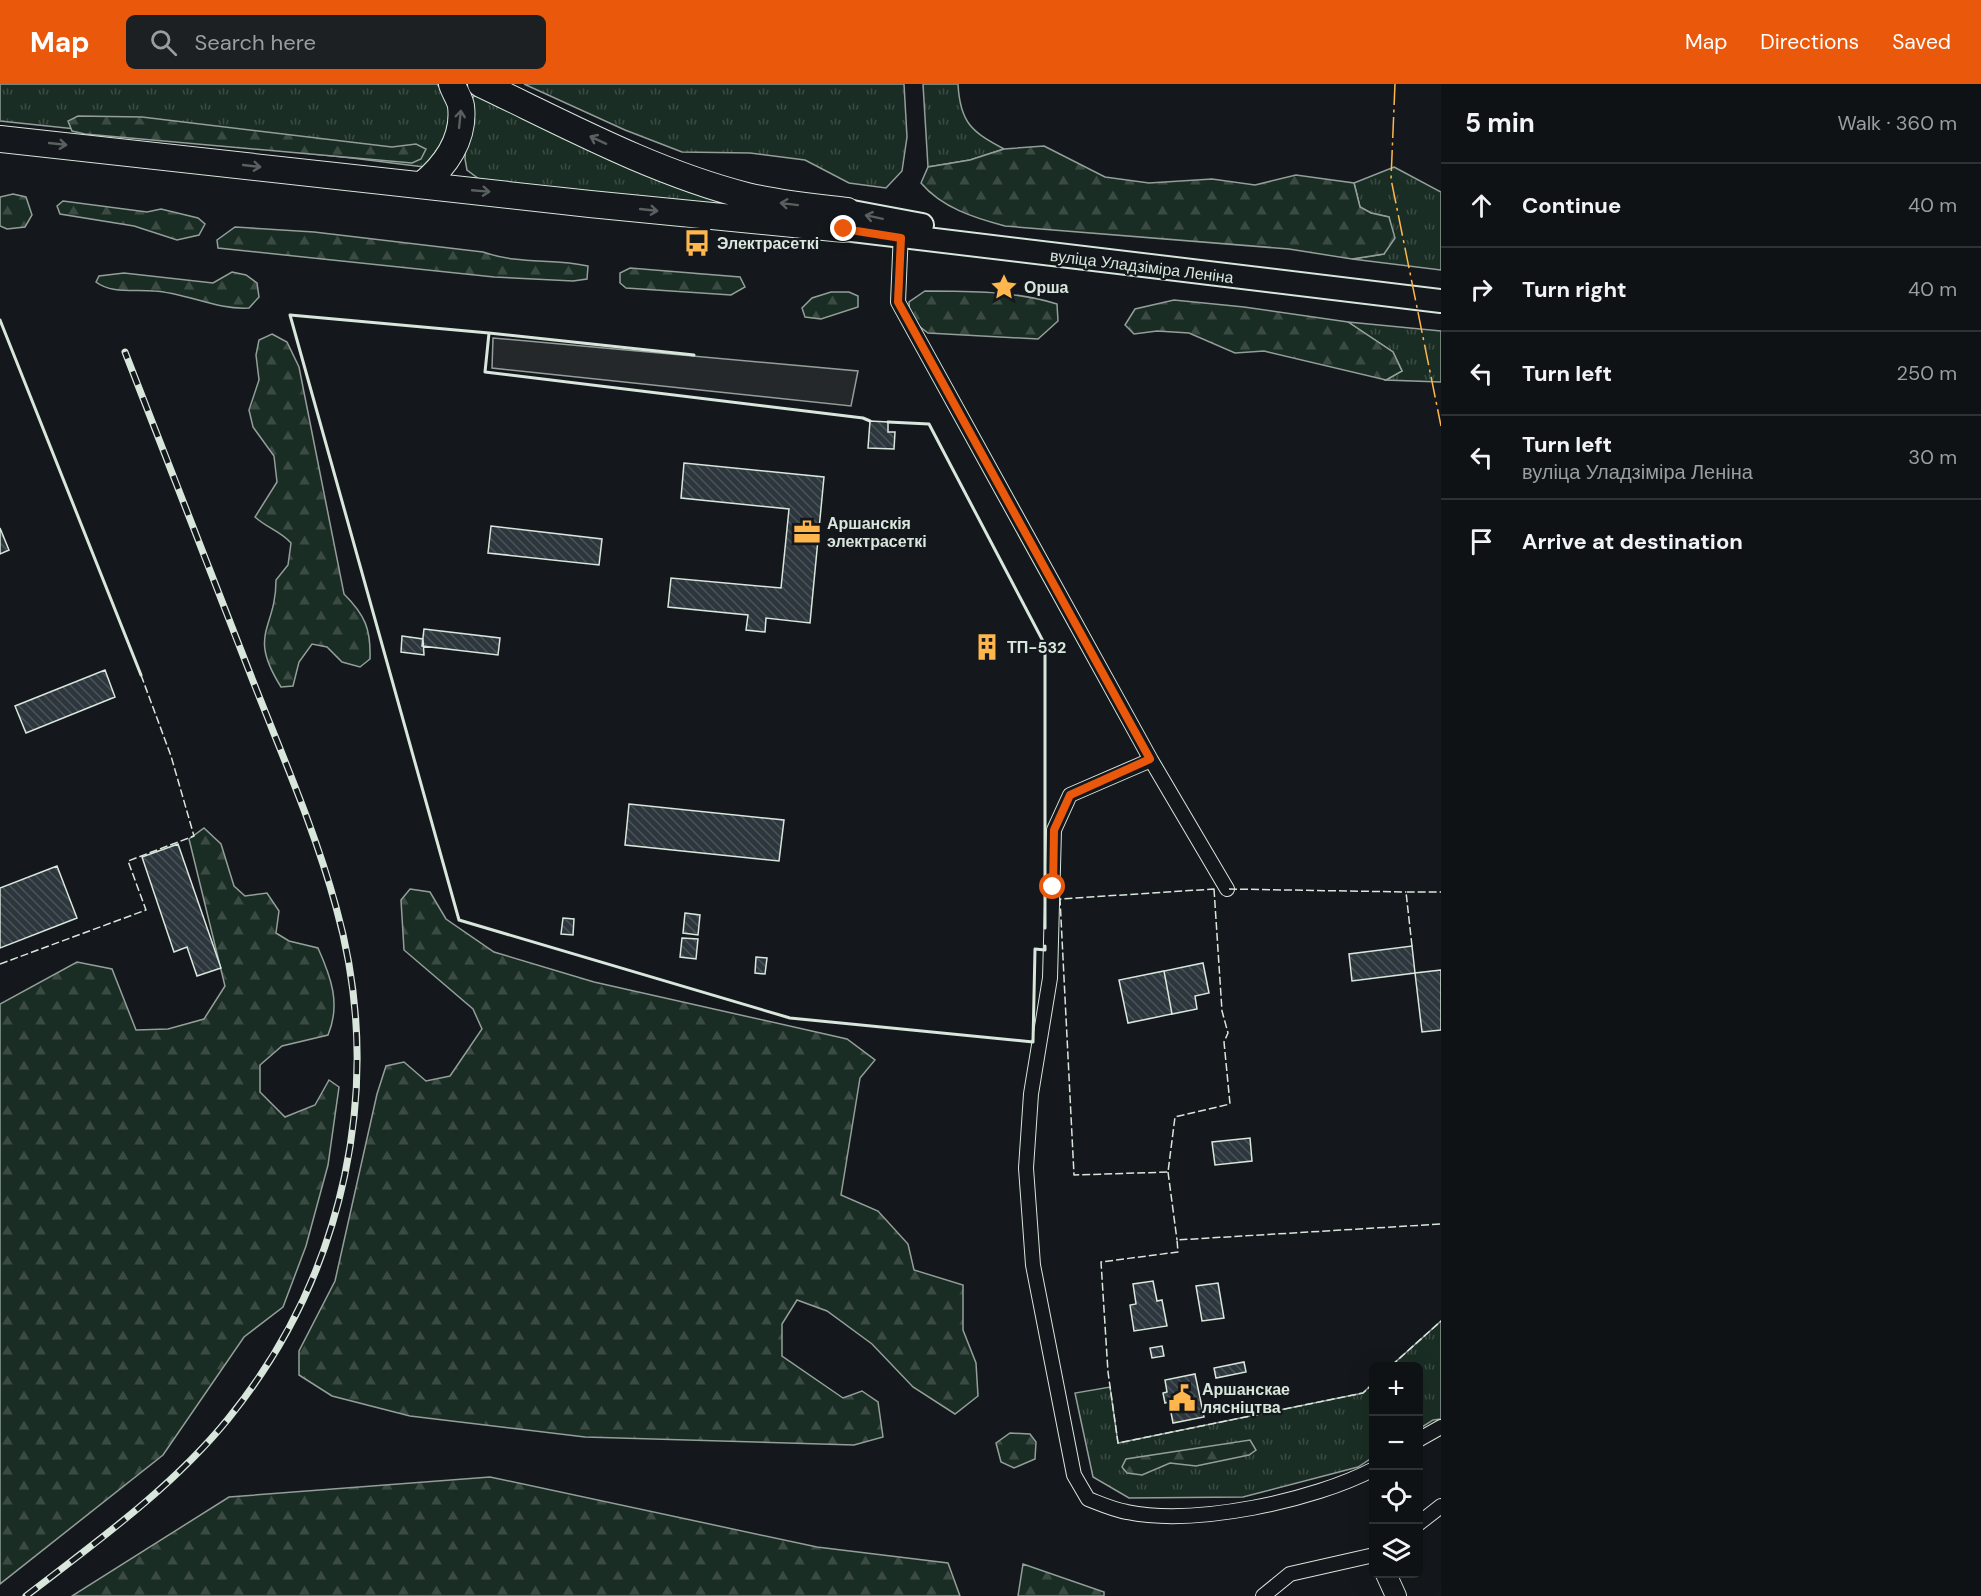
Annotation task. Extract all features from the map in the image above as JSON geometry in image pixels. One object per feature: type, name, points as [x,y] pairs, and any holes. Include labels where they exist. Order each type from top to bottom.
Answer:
[{"type":"highway","points":[[422,185],[442,169],[457,140],[461,106],[452,84]]},
{"type":"highway","points":[[481,84],[651,165],[745,196],[845,220]]},
{"type":"highway","points":[[0,138],[422,185],[845,220]]},
{"type":"main road","name":"вуліца Уладзіміра Леніна","points":[[845,220],[901,230],[1441,300]]},
{"type":"main road","name":"вуліца Уладзіміра Леніна","points":[[901,230],[1441,291]]},
{"type":"street","points":[[901,230],[898,302],[1150,759],[1227,889]]},
{"type":"street","points":[[1150,759],[1070,795],[1054,830],[1050,978],[1042,1045],[1031,1094],[1026,1168],[1033,1265],[1074,1474],[1088,1499],[1128,1512],[1184,1516],[1268,1504],[1353,1479],[1372,1470]]},
{"type":"street","points":[[1423,1438],[1441,1427]]},
{"type":"street","points":[[1423,1521],[1441,1506]]},
{"type":"street","points":[[1263,1596],[1290,1574],[1369,1556]]},
{"type":"street","points":[[1388,1578],[1396,1596]]},
{"type":"green space","points":[[0,84],[437,84],[449,99],[449,146],[424,167],[0,121]]},
{"type":"green space","points":[[524,84],[904,84],[907,137],[902,171],[886,188],[849,183],[805,160],[750,153],[682,152],[625,130]]},
{"type":"green space","points":[[923,84],[958,84],[962,108],[970,125],[1004,149],[970,160],[928,167]]},
{"type":"green space","points":[[480,95],[744,209],[479,179],[467,170],[465,159],[468,104],[474,96]]},
{"type":"green space","points":[[78,116],[142,117],[392,147],[416,144],[426,149],[421,159],[412,163],[85,134],[72,131],[68,121]]},
{"type":"green space","points":[[1044,146],[1105,177],[1149,183],[1212,179],[1255,185],[1296,175],[1354,183],[1360,207],[1371,213],[1389,217],[1395,238],[1384,254],[1352,259],[1289,249],[1005,226],[960,211],[929,192],[921,183],[928,167],[970,160],[1004,149]]},
{"type":"green space","points":[[1394,167],[1441,192],[1441,270],[1352,259],[1384,254],[1389,217],[1371,213],[1360,207],[1354,183]]},
{"type":"green space","points":[[13,194],[26,197],[32,215],[25,227],[7,229],[0,226],[0,197]]},
{"type":"green space","points":[[63,201],[147,212],[161,209],[198,218],[205,224],[199,235],[177,240],[134,226],[60,214],[57,206]]},
{"type":"green space","points":[[235,227],[314,232],[483,252],[510,259],[562,262],[588,266],[587,279],[573,281],[494,277],[218,248],[217,240]]},
{"type":"green space","points":[[630,268],[740,277],[745,287],[731,295],[626,288],[620,283],[620,273]]},
{"type":"green space","points":[[232,272],[246,275],[257,283],[259,297],[249,308],[213,304],[166,292],[116,290],[96,282],[99,276],[124,273],[213,283]]},
{"type":"green space","points":[[925,291],[1025,296],[1057,304],[1058,321],[1038,339],[928,333],[910,319],[909,302]]},
{"type":"green space","points":[[831,292],[849,292],[858,296],[858,307],[821,319],[805,317],[802,308],[812,298]]},
{"type":"green space","points":[[1174,300],[1244,307],[1348,322],[1393,352],[1402,371],[1386,380],[1264,351],[1235,353],[1189,333],[1157,331],[1134,334],[1125,325],[1135,309]]},
{"type":"green space","points":[[1348,322],[1441,331],[1441,382],[1386,380],[1402,371],[1393,352]]},
{"type":"green space","points":[[272,334],[287,342],[299,367],[344,594],[362,616],[368,631],[370,648],[370,659],[360,667],[342,662],[327,647],[312,644],[299,662],[293,686],[281,687],[271,669],[264,643],[275,597],[276,580],[288,565],[291,543],[255,517],[277,482],[274,456],[253,427],[249,410],[259,380],[256,355],[259,340]]},
{"type":"green space","points":[[204,828],[221,844],[234,886],[245,896],[267,893],[279,911],[276,933],[289,941],[318,948],[327,969],[334,1001],[332,1024],[328,1035],[282,1046],[260,1065],[260,1092],[285,1117],[315,1105],[329,1080],[339,1087],[328,1165],[306,1246],[283,1307],[244,1337],[163,1455],[0,1584],[0,1004],[77,962],[112,969],[136,1030],[168,1029],[204,1019],[225,986],[189,839]]},
{"type":"green space","points":[[410,889],[430,892],[446,919],[494,952],[594,982],[847,1039],[875,1060],[860,1078],[841,1195],[878,1211],[908,1244],[914,1270],[963,1285],[963,1330],[976,1363],[978,1396],[955,1414],[913,1387],[872,1344],[827,1311],[797,1300],[782,1324],[782,1356],[843,1398],[862,1391],[878,1402],[883,1437],[854,1445],[585,1437],[410,1416],[332,1396],[299,1375],[299,1351],[335,1281],[377,1094],[386,1066],[404,1062],[426,1081],[450,1076],[482,1029],[473,1009],[404,950],[401,900]]},
{"type":"green space","points":[[1441,1321],[1441,1419],[1433,1420],[1423,1426],[1423,1362],[1395,1362]]},
{"type":"green space","points":[[1110,1387],[1118,1443],[1363,1393],[1369,1387],[1369,1460],[1358,1467],[1243,1497],[1129,1498],[1093,1477],[1075,1393]]},
{"type":"green space","points":[[1010,1433],[1030,1434],[1036,1442],[1035,1459],[1014,1468],[1001,1462],[996,1443]]},
{"type":"green space","points":[[1250,1440],[1256,1450],[1249,1455],[1196,1466],[1170,1463],[1142,1475],[1127,1473],[1122,1467],[1126,1459]]},
{"type":"green space","points":[[490,1477],[817,1547],[948,1563],[960,1596],[72,1596],[229,1497]]},
{"type":"green space","points":[[1023,1564],[1104,1592],[1104,1596],[1018,1596]]},
{"type":"shaded area","points":[[493,338],[858,371],[851,406],[492,368]]},
{"type":"building","points":[[870,421],[888,422],[888,432],[895,432],[894,449],[868,448]]},
{"type":"building","points":[[684,463],[824,477],[810,623],[766,618],[765,632],[746,630],[748,615],[668,607],[671,578],[781,588],[789,509],[681,498]]},
{"type":"building","points":[[491,526],[602,539],[599,565],[488,553]]},
{"type":"building","points":[[0,528],[9,550],[0,554]]},
{"type":"building","points":[[424,629],[500,638],[498,655],[422,646]]},
{"type":"building","name":"ТП-532","points":[[982,634],[996,636],[993,660],[979,659]]},
{"type":"building","points":[[402,636],[423,639],[424,655],[401,652]]},
{"type":"building","points":[[105,670],[115,697],[26,733],[15,706]]},
{"type":"building","points":[[629,804],[784,820],[779,861],[625,845]]},
{"type":"building","points":[[178,844],[221,968],[197,976],[187,947],[174,952],[142,857]]},
{"type":"building","points":[[57,866],[77,918],[0,948],[0,888]]},
{"type":"building","points":[[685,913],[700,915],[698,935],[683,933]]},
{"type":"building","points":[[563,918],[574,919],[573,935],[561,934]]},
{"type":"building","points":[[682,938],[698,939],[696,959],[680,957]]},
{"type":"building","points":[[1412,946],[1415,973],[1352,981],[1349,954]]},
{"type":"building","points":[[756,957],[767,958],[765,974],[755,973]]},
{"type":"building","points":[[1203,963],[1209,993],[1195,996],[1197,1009],[1172,1014],[1164,971]]},
{"type":"building","points":[[1441,970],[1441,1030],[1422,1032],[1415,973]]},
{"type":"building","points":[[1164,971],[1172,1014],[1128,1023],[1119,980]]},
{"type":"building","points":[[1250,1138],[1252,1161],[1215,1165],[1212,1142]]},
{"type":"building","points":[[1153,1281],[1157,1301],[1162,1300],[1167,1326],[1134,1331],[1130,1305],[1136,1304],[1133,1284]]},
{"type":"building","points":[[1218,1283],[1224,1318],[1202,1321],[1196,1286]]},
{"type":"building","points":[[1162,1346],[1164,1356],[1152,1358],[1150,1348]]},
{"type":"building","points":[[1244,1362],[1246,1372],[1216,1378],[1214,1368]]},
{"type":"building","name":"Аршанскае лясніцтва","points":[[1195,1374],[1204,1417],[1173,1423],[1169,1402],[1165,1403],[1163,1393],[1167,1392],[1165,1380]]},
{"type":"railway","points":[[26,1596],[132,1513],[183,1468],[228,1419],[268,1363],[301,1303],[327,1241],[345,1176],[355,1109],[357,1042],[351,974],[328,878],[298,793],[125,352]]},
{"type":"fence","points":[[0,964],[146,910],[128,861],[194,836],[171,756],[141,675]]},
{"type":"fence","points":[[1214,889],[1222,1011],[1228,1033],[1224,1042],[1230,1104],[1175,1117],[1168,1172],[1074,1175],[1060,899],[1214,889]]},
{"type":"fence","points":[[1229,889],[1406,892]]},
{"type":"fence","points":[[1412,946],[1406,892],[1441,892]]},
{"type":"fence","points":[[1168,1172],[1177,1240]]},
{"type":"fence","points":[[1369,1388],[1363,1393],[1118,1443],[1108,1372],[1101,1262],[1178,1252],[1177,1240],[1441,1224]]},
{"type":"fence","points":[[1395,1362],[1441,1321]]},
{"type":"wall","points":[[870,421],[863,418],[485,372],[489,333],[290,315],[459,920],[790,1018],[1033,1042],[1035,949],[1045,950],[1045,946]]},
{"type":"wall","points":[[0,320],[141,675]]},
{"type":"wall","points":[[489,333],[694,355]]},
{"type":"wall","points":[[888,422],[929,424],[1045,645],[1045,928]]},
{"type":"power","points":[[1395,84],[1391,179],[1441,426]]},
{"type":"place","name":"Электрасеткі","points":[[697,243]]},
{"type":"place","name":"Орша","points":[[1004,287]]},
{"type":"place","name":"Аршанскія электрасеткі","points":[[807,532]]},
{"type":"place","name":"ТП-532","points":[[987,647]]},
{"type":"place","name":"Аршанскае лясніцтва","points":[[1182,1398]]},
{"type":"route","points":[[844,229],[901,238],[898,302],[1150,759],[1070,795],[1054,830],[1053,887]]}]
